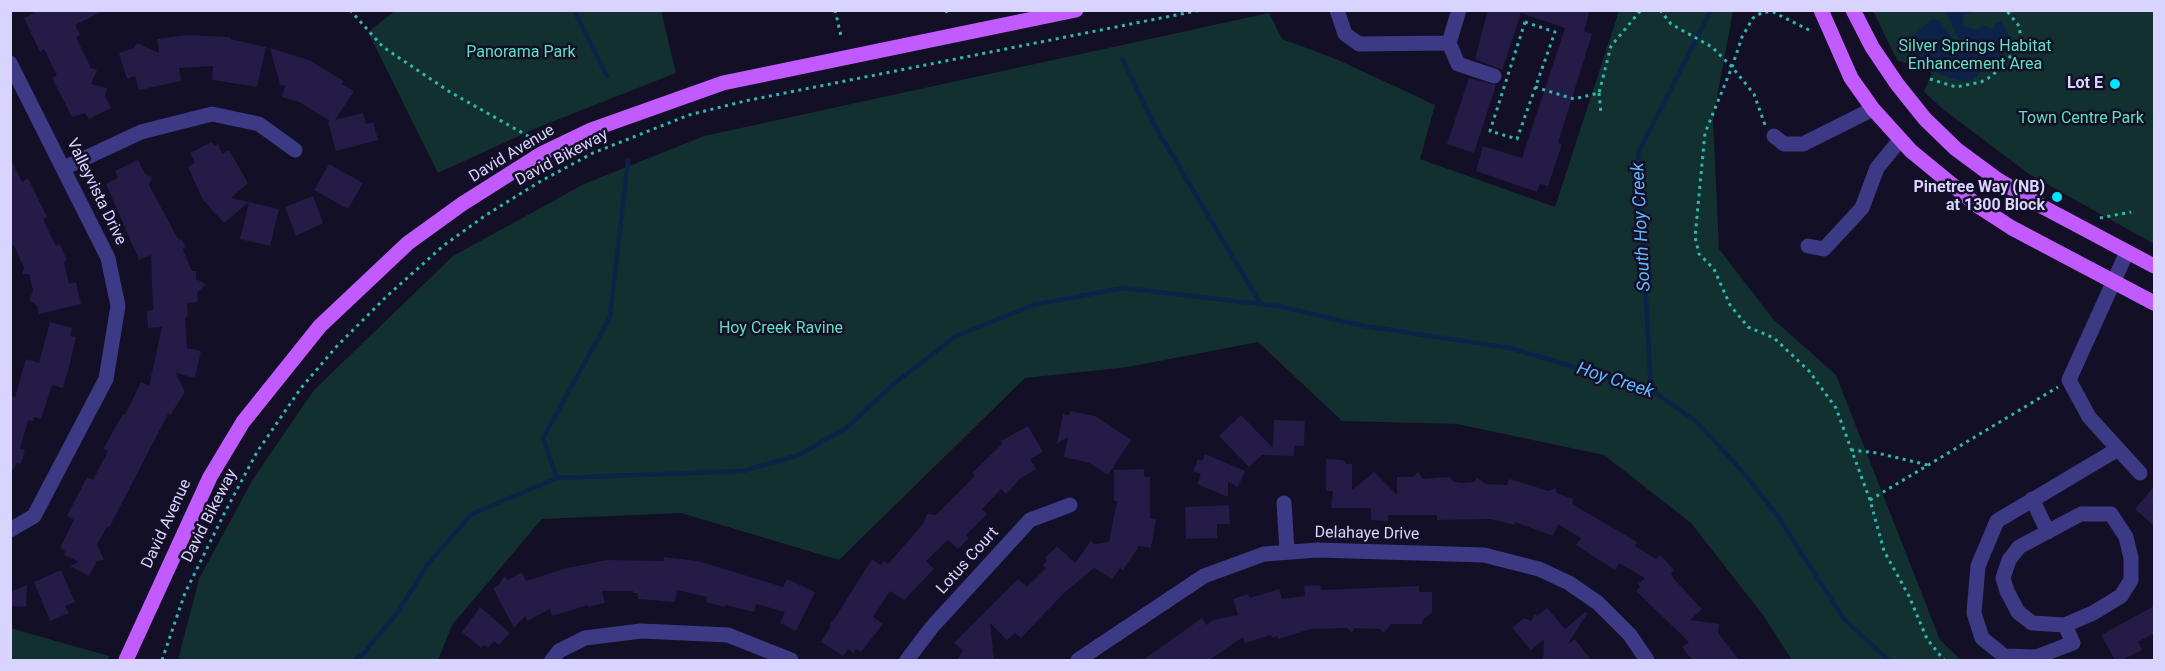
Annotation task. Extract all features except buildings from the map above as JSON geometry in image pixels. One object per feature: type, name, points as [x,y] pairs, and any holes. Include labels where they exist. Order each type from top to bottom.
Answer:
[{"type":"main road","name":"David Avenue","points":[[126,660],[210,477],[243,422],[320,326],[408,243],[541,154],[591,130],[723,83],[1076,10]]},
{"type":"main road","points":[[1821,10],[1851,78],[1900,140],[1978,206],[2112,282],[2154,303]]},
{"type":"main road","points":[[1853,10],[1872,47],[1897,84],[1925,119],[1956,149],[1998,180],[2154,266]]},
{"type":"main road","name":"David Avenue","points":[[139,660],[152,602]]},
{"type":"street","points":[[1336,10],[1345,34],[1359,44],[1449,43]]},
{"type":"street","points":[[1460,10],[1449,43],[1458,64],[1494,76]]},
{"type":"street","name":"Valleyvista Drive","points":[[10,63],[108,258],[118,306],[106,379],[34,516],[10,530]]},
{"type":"street","points":[[1774,136],[1784,144],[1803,144],[1874,109]]},
{"type":"street","points":[[64,168],[141,132],[212,114],[259,124],[295,150]]},
{"type":"street","points":[[1809,246],[1824,249],[1862,208],[1877,168],[1900,140]]},
{"type":"street","points":[[2127,252],[2069,380],[2089,417],[2140,473]]},
{"type":"street","points":[[2065,625],[2073,643],[2036,657],[2004,656],[1982,638],[1974,613],[1978,566],[1997,521],[2118,449]]},
{"type":"street","points":[[2032,499],[2049,532]]},
{"type":"street","points":[[1284,503],[1287,551]]},
{"type":"street","name":"Lotus Court","points":[[907,660],[932,627],[1030,520],[1070,505]]},
{"type":"street","points":[[2081,514],[2111,514],[2126,537],[2132,558],[2131,580],[2121,596],[2093,613],[2065,625],[2032,623],[2018,612],[2003,578],[2009,560],[2019,547],[2049,532],[2081,514]]},
{"type":"street","name":"Delahaye Drive","points":[[1078,660],[1204,576],[1248,558],[1287,551],[1337,550],[1484,555],[1517,562],[1555,576],[1593,599],[1625,629],[1647,660]]},
{"type":"street","points":[[552,660],[559,651],[585,638],[641,631],[728,635],[790,660]]},
{"type":"path","points":[[350,10],[383,47],[450,92],[528,136],[541,154]]},
{"type":"path","points":[[836,10],[841,36]]},
{"type":"path","name":"David Bikeway","points":[[162,660],[185,593],[225,513],[257,452],[301,387],[337,346],[388,295],[443,246],[486,215],[593,153],[689,115],[745,100],[1201,10]]},
{"type":"path","points":[[1601,114],[1599,93],[1611,46],[1641,10]]},
{"type":"path","points":[[1660,10],[1671,24],[1712,47],[1732,68],[1754,94],[1764,124],[1774,136]]},
{"type":"path","points":[[1930,79],[1956,87],[1981,82],[1997,72],[2022,44],[2019,26],[2006,10]]},
{"type":"path","points":[[1809,30],[1773,12],[1763,12],[1753,18],[1742,38],[1705,133],[1695,237],[1699,254],[1714,269],[1730,305],[1748,327],[1773,338],[1809,371],[1836,408],[1870,500],[1884,551],[1909,596],[1927,639],[1944,660]]},
{"type":"path","points":[[1525,22],[1554,32],[1535,87],[1517,139],[1490,131],[1525,22]]},
{"type":"path","points":[[1535,87],[1574,99],[1599,93]]},
{"type":"path","points":[[2100,218],[2131,212]]},
{"type":"path","points":[[1870,500],[2069,380]]},
{"type":"path","points":[[1851,450],[1877,453],[1928,465]]},
{"type":"green space","name":"Panorama Park","points":[[396,10],[661,11],[676,73],[534,129],[438,173],[368,32]]},
{"type":"green space","name":"Hoy Creek Ravine","points":[[1619,11],[1733,11],[1713,119],[1719,249],[1773,319],[1836,375],[1940,640],[1961,660],[1792,660],[1763,615],[1691,523],[1604,455],[1457,424],[1342,421],[1258,342],[1128,367],[1025,378],[839,560],[681,513],[542,519],[452,625],[438,660],[178,660],[199,579],[253,479],[314,390],[453,256],[584,184],[704,136],[1269,13],[1282,39],[1336,59],[1435,105],[1420,159],[1555,207]]},
{"type":"green space","name":"Town Centre Park","points":[[1873,11],[2154,11],[2154,244],[2029,174],[1944,110],[1924,92],[1932,73],[1897,60]]},
{"type":"green space","points":[[10,628],[109,656],[108,660],[11,660]]},
{"type":"water","points":[[1946,11],[1978,11],[1965,14],[1962,19],[1964,27],[1978,30],[1982,25],[1992,29],[1996,22],[2001,22],[2011,38],[2009,48],[1972,80],[1961,81],[1939,74],[1913,58],[1908,52],[1908,43],[1913,36],[1931,20],[1939,20],[1952,38],[1965,50],[1976,52],[1983,44],[1958,38]]},
{"type":"waterway","points":[[574,10],[607,76]]},
{"type":"waterway","name":"South Hoy Creek","points":[[1651,390],[1638,153],[1711,10]]},
{"type":"waterway","points":[[1123,60],[1155,126],[1260,303]]},
{"type":"waterway","points":[[557,478],[543,438],[610,317],[628,160]]},
{"type":"waterway","name":"Hoy Creek","points":[[354,660],[363,654],[398,612],[427,565],[472,514],[557,478],[743,471],[799,455],[846,428],[894,384],[956,336],[1033,305],[1123,288],[1278,306],[1364,326],[1510,348],[1651,390],[1696,421],[1742,471],[1777,515],[1844,619],[1888,660]]},
{"type":"place","name":"Lot E","points":[[2115,84]]},
{"type":"place","name":"Pinetree Way (NB) at 1300 Block","points":[[2057,197]]},
{"type":"park label","name":"Silver Springs Habitat Enhancement Area","points":[[1975,56]]}]
